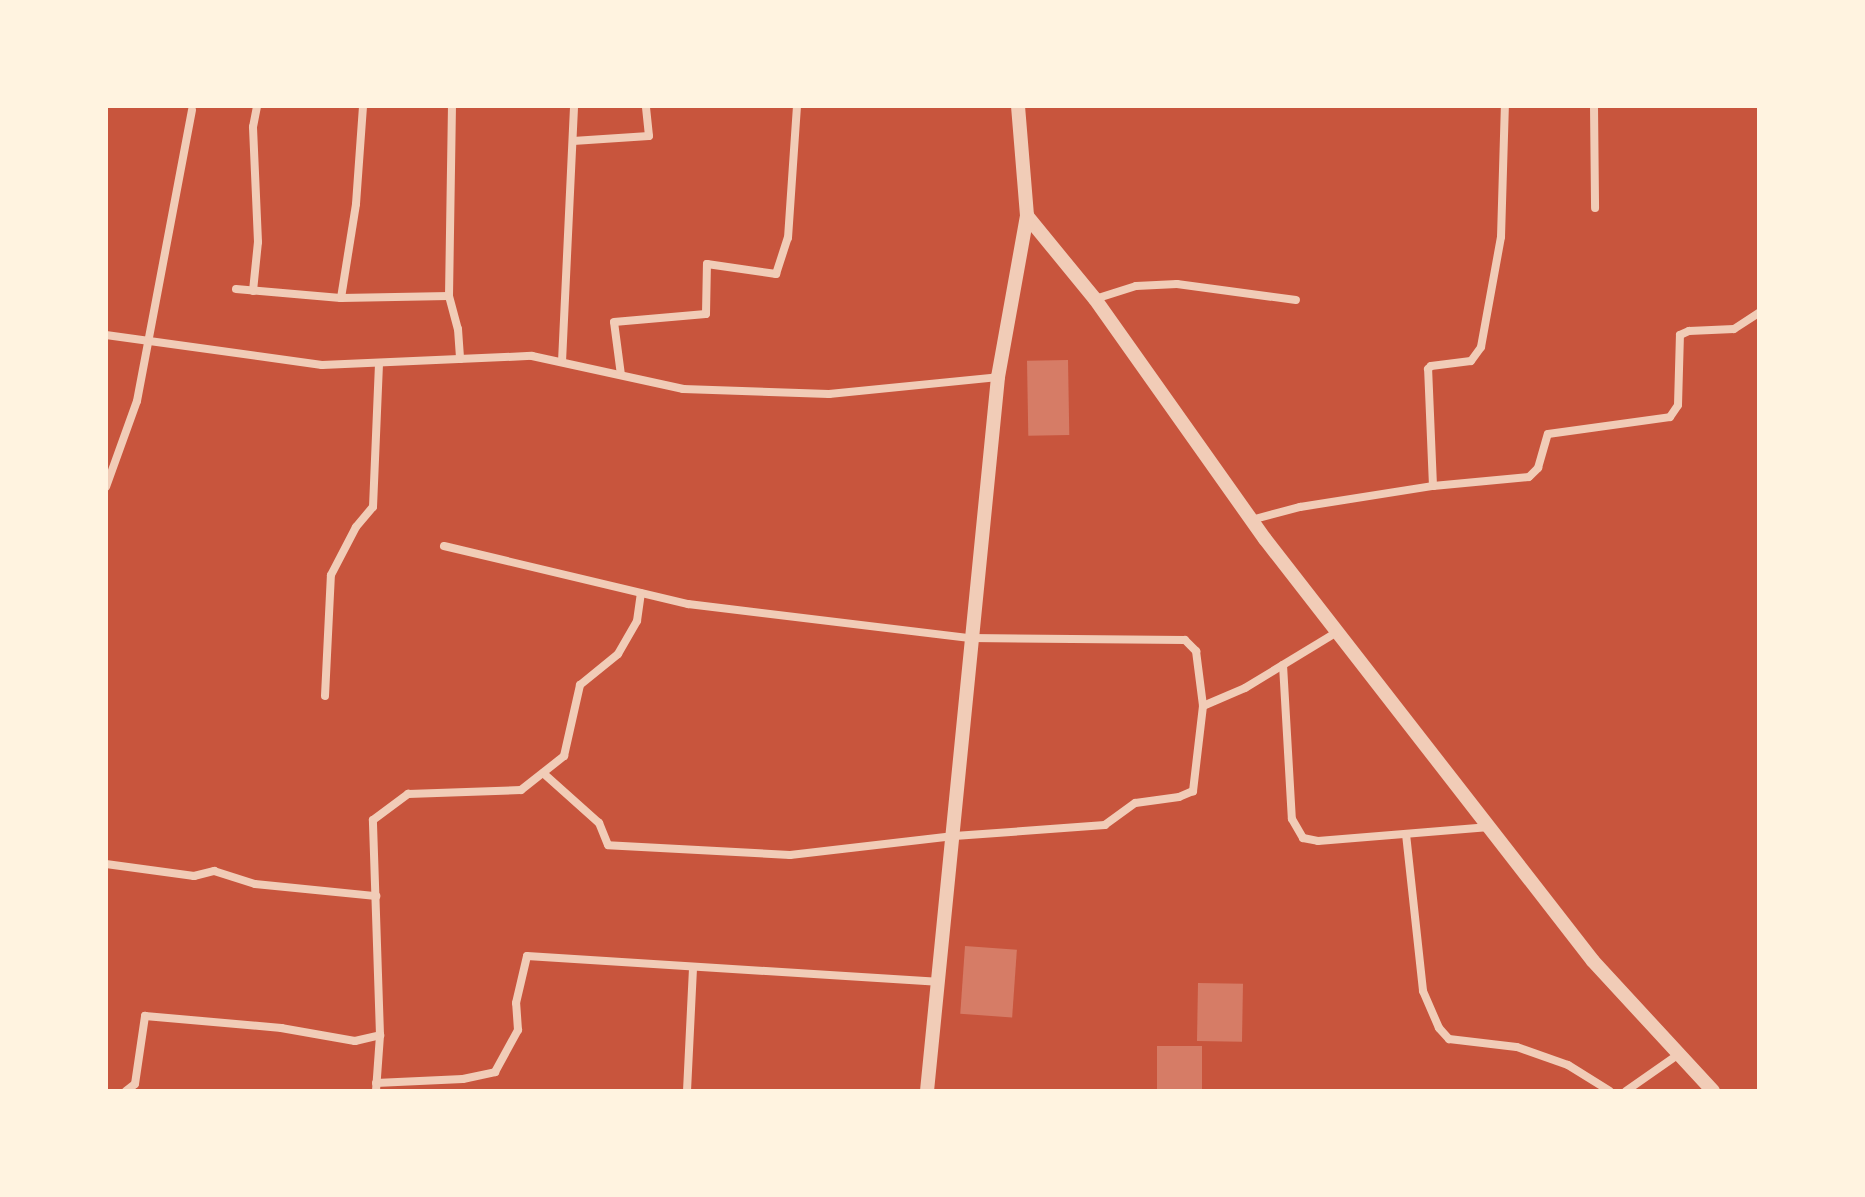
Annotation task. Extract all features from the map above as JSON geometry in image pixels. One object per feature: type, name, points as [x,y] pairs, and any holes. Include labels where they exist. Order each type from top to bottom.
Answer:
[{"type":"street","points":[[253,291],[258,242],[253,127],[257,106]]},
{"type":"street","points":[[341,298],[356,204],[363,106]]},
{"type":"street","points":[[452,106],[449,296],[458,329],[460,359]]},
{"type":"street","points":[[562,362],[574,106]]},
{"type":"street","points":[[573,141],[649,136],[646,106]]},
{"type":"street","points":[[621,375],[614,322],[706,314],[707,264],[776,274],[788,238],[797,106]]},
{"type":"street","points":[[927,1091],[998,377],[1027,216],[1018,106]]},
{"type":"street","points":[[1433,486],[1428,369],[1471,361],[1481,347],[1501,237],[1505,106]]},
{"type":"street","points":[[1594,106],[1595,208]]},
{"type":"street","points":[[106,487],[137,401],[192,110]]},
{"type":"street","points":[[1027,216],[1095,299],[1251,520],[1593,961],[1713,1091]]},
{"type":"street","points":[[1095,299],[1136,286],[1177,284],[1296,300]]},
{"type":"street","points":[[236,289],[341,298],[449,296]]},
{"type":"street","points":[[1251,520],[1300,507],[1433,486],[1529,477],[1538,468],[1544,439],[1557,430],[1670,417],[1678,405],[1680,335],[1689,331],[1734,329],[1759,313]]},
{"type":"street","points":[[106,335],[322,365],[532,356],[683,389],[829,394],[998,377]]},
{"type":"street","points":[[325,696],[331,575],[356,527],[373,507],[379,363]]},
{"type":"street","points":[[444,546],[688,604],[970,638],[1185,640],[1196,651],[1203,706],[1196,783],[1187,795],[1135,803],[1105,825],[954,836],[790,855],[608,845],[599,823],[543,773]]},
{"type":"street","points":[[641,593],[637,621],[618,654],[580,685],[564,756],[521,790],[408,794],[373,820],[380,1035],[376,1087],[463,1079],[495,1072],[518,1030],[516,1003],[527,956],[937,982]]},
{"type":"street","points":[[1203,706],[1245,688],[1337,632]]},
{"type":"street","points":[[1283,665],[1296,830],[1303,838],[1318,841],[1489,827]]},
{"type":"street","points":[[1406,834],[1423,991],[1439,1028],[1449,1039],[1517,1047],[1568,1065],[1610,1091]]},
{"type":"street","points":[[106,864],[194,876],[214,871],[255,884],[376,896]]},
{"type":"street","points":[[687,1091],[693,967]]},
{"type":"street","points":[[126,1091],[135,1084],[145,1016],[281,1028],[355,1041],[380,1035]]},
{"type":"street","points":[[1626,1091],[1679,1054]]},
{"type":"building","points":[[1068,360],[1069,435],[1028,436],[1027,361]]},
{"type":"building","points":[[965,946],[1017,950],[1012,1017],[960,1014]]},
{"type":"building","points":[[1198,983],[1243,984],[1242,1042],[1197,1041]]},
{"type":"building","points":[[1157,1046],[1202,1046],[1202,1091],[1157,1091]]}]
